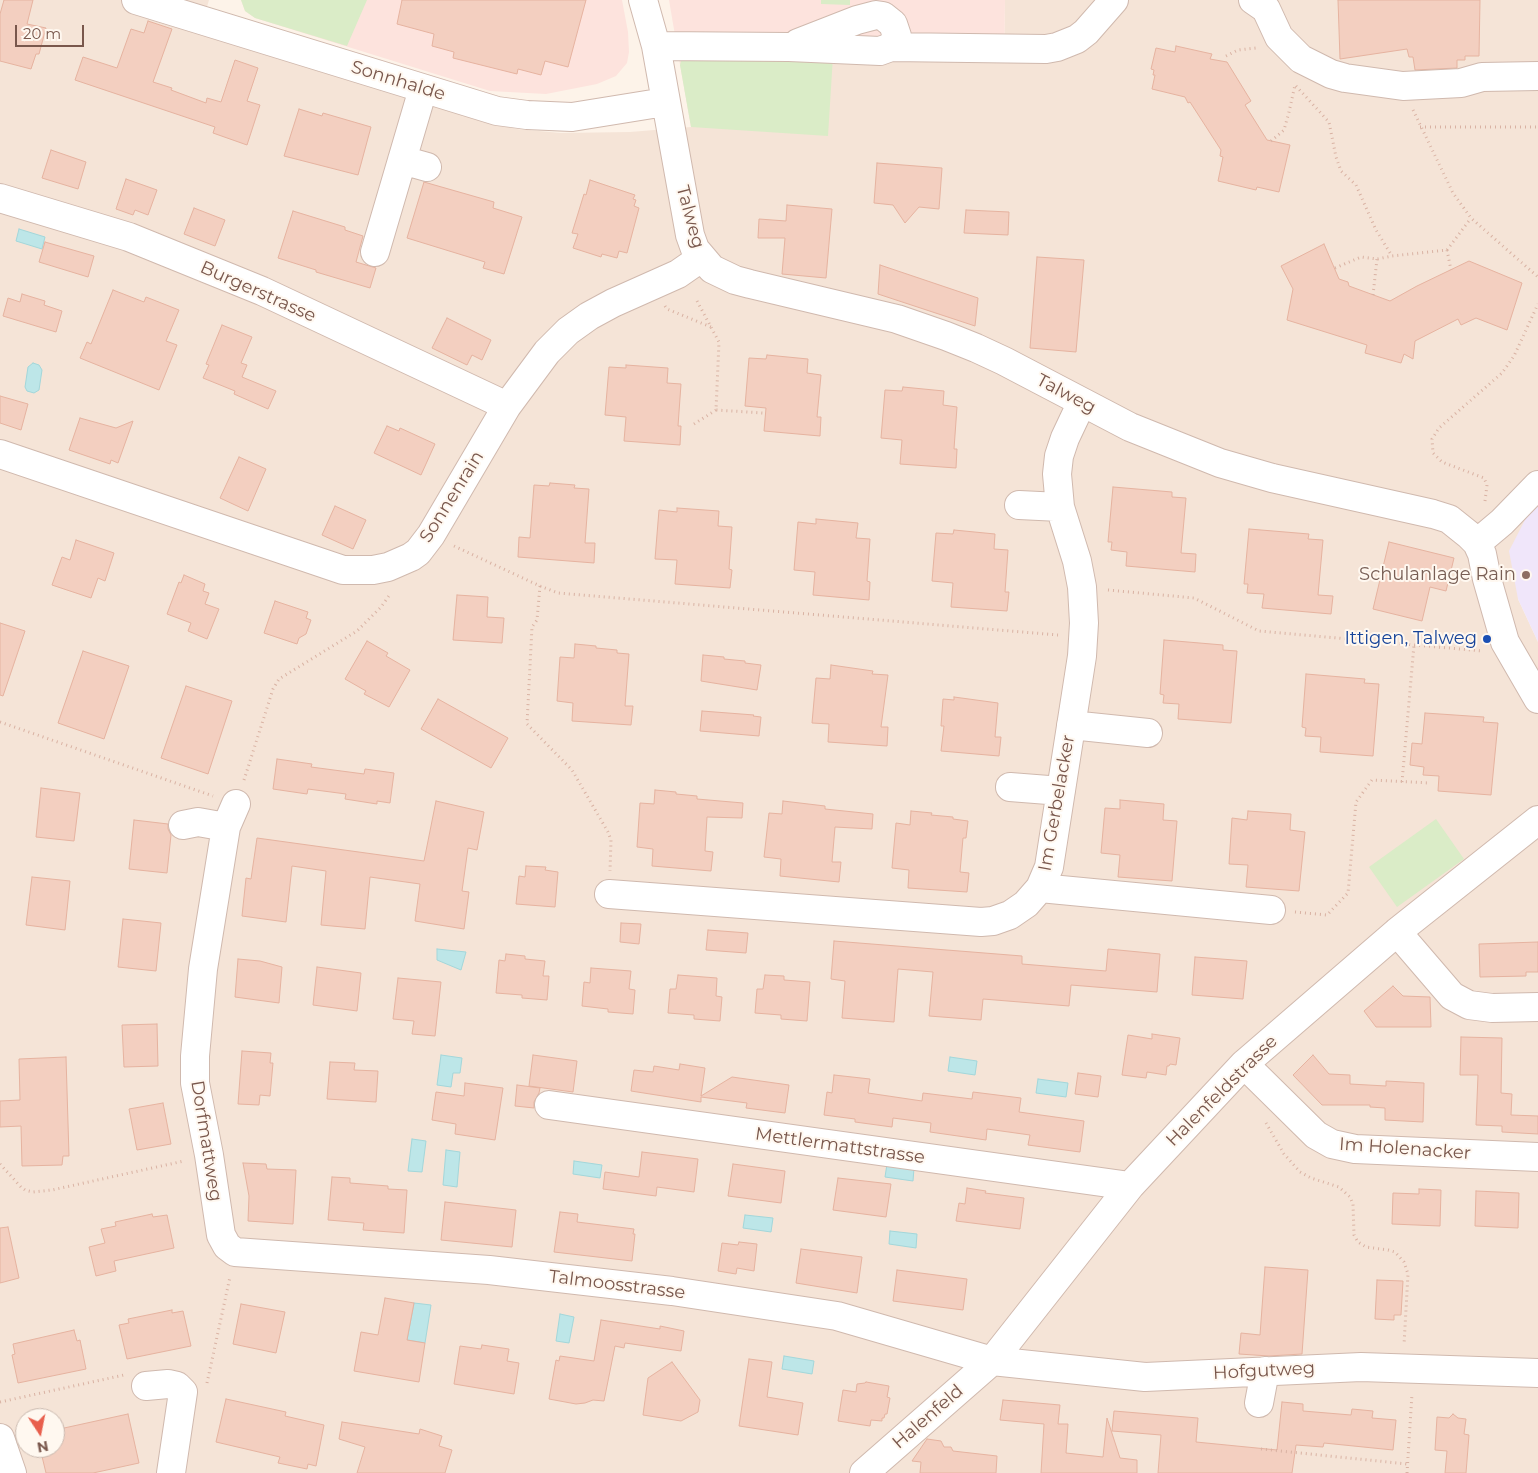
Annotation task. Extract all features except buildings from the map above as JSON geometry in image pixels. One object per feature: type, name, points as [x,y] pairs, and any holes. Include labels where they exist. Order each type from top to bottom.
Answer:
[{"type":"street","name":"Sonnhalde","points":[[136,0],[216,12],[423,89],[497,111],[552,117],[592,115],[665,102]]},
{"type":"street","name":"Talweg","points":[[643,0],[656,46],[690,235],[695,249],[712,269],[742,282],[897,318],[983,351],[1130,427],[1220,463],[1272,478],[1433,514],[1449,519],[1477,543]]},
{"type":"street","name":"Talweg","points":[[655,0],[656,46]]},
{"type":"street","points":[[656,46],[790,47],[880,51],[891,47],[1046,50],[1077,39],[1086,32],[1114,0]]},
{"type":"street","points":[[1253,0],[1266,10],[1298,72],[1331,74],[1345,78],[1403,86],[1461,83],[1482,77],[1538,76]]},
{"type":"street","points":[[790,47],[857,20],[876,15],[883,16],[893,24],[897,36],[891,47]]},
{"type":"street","points":[[375,252],[414,164],[423,89]]},
{"type":"street","name":"Burgerstrasse","points":[[0,198],[129,237],[262,291],[507,406]]},
{"type":"street","name":"Sonnenrain","points":[[0,454],[343,570],[373,570],[388,567],[418,552],[431,535],[507,406],[547,352],[568,332],[589,316],[613,303],[678,274],[702,258]]},
{"type":"street","name":"Im Gerbelacker","points":[[609,894],[981,922],[993,921],[1010,915],[1026,904],[1040,888],[1048,867],[1084,638],[1082,588],[1077,561],[1060,507],[1057,474],[1059,456],[1065,438],[1082,402]]},
{"type":"street","points":[[1538,485],[1502,522],[1477,543],[1482,554],[1505,642],[1538,699]]},
{"type":"street","points":[[1019,505],[1060,507]]},
{"type":"street","points":[[1071,725],[1148,733]]},
{"type":"street","points":[[1010,787],[1061,791]]},
{"type":"street","points":[[188,821],[231,816]]},
{"type":"street","name":"Dorfmattweg","points":[[231,816],[202,969],[195,1056],[195,1083],[209,1155],[221,1235],[227,1246],[235,1252]]},
{"type":"street","name":"Halenfeldstrasse","points":[[992,1361],[1130,1186],[1244,1064],[1397,932],[1538,820]]},
{"type":"street","points":[[1040,888],[1270,910]]},
{"type":"street","points":[[1397,932],[1452,996],[1469,1005],[1492,1008],[1538,1007]]},
{"type":"street","name":"Im Holenacker","points":[[1244,1064],[1316,1136],[1332,1144],[1354,1149],[1538,1157]]},
{"type":"street","name":"Mettlermattstrasse","points":[[550,1106],[1130,1186]]},
{"type":"street","name":"Talmoosstrasse","points":[[235,1252],[489,1270],[672,1291],[837,1316],[992,1361]]},
{"type":"street","name":"Hofgutweg","points":[[992,1361],[1145,1377],[1361,1367],[1538,1373]]},
{"type":"street","name":"Halenfeld","points":[[864,1473],[992,1361]]},
{"type":"street","points":[[1259,1404],[1265,1371]]},
{"type":"street","points":[[138,1380],[177,1386],[183,1392],[171,1473]]},
{"type":"street","points":[[0,1438],[12,1473]]},
{"type":"path","points":[[1271,141],[1284,130],[1298,72]]},
{"type":"path","points":[[1298,72],[1330,122],[1336,157],[1341,171],[1356,185],[1376,230],[1392,256]]},
{"type":"path","points":[[1403,86],[1420,127],[1453,193],[1471,218],[1538,277]]},
{"type":"path","points":[[1420,127],[1538,127]]},
{"type":"path","points":[[1335,268],[1361,257],[1377,259],[1446,250],[1471,218]]},
{"type":"path","points":[[1446,250],[1451,270]]},
{"type":"path","points":[[1373,295],[1377,259]]},
{"type":"path","points":[[658,283],[667,309],[712,327]]},
{"type":"path","points":[[697,300],[719,342],[716,410]]},
{"type":"path","points":[[1477,543],[1487,494],[1486,482],[1480,476],[1442,462],[1433,452],[1432,439],[1438,428],[1502,373],[1514,356],[1538,304]]},
{"type":"path","points":[[694,424],[716,410],[763,413]]},
{"type":"path","points":[[431,535],[558,593],[1084,638]]},
{"type":"path","points":[[0,722],[231,816],[275,684],[284,674],[344,640],[366,623],[388,598],[411,557]]},
{"type":"path","points":[[540,586],[537,620],[532,627],[527,724],[572,770],[608,832],[611,840],[609,894]]},
{"type":"path","points":[[1082,588],[1194,598],[1259,631],[1486,651]]},
{"type":"path","points":[[1402,782],[1414,645]]},
{"type":"path","points":[[1270,910],[1327,915],[1348,893],[1356,802],[1372,780],[1429,784]]},
{"type":"path","points":[[1265,1121],[1284,1154],[1300,1172],[1311,1178],[1339,1187],[1350,1197],[1353,1204],[1354,1235],[1358,1242],[1366,1247],[1395,1252],[1404,1262],[1408,1274],[1406,1473]]},
{"type":"path","points":[[0,1164],[20,1187],[33,1192],[52,1190],[209,1155]]},
{"type":"path","points":[[206,1388],[235,1252]]},
{"type":"path","points":[[0,1402],[138,1380]]},
{"type":"path","points":[[1261,1449],[1407,1464]]},
{"type":"shaded area","points":[[0,0],[209,0],[200,31],[516,129],[561,133],[630,132],[691,127],[678,53],[1004,55],[1005,0],[1538,0],[1538,504],[1518,599],[1538,642],[1538,1473],[0,1473]]},
{"type":"shaded area","points":[[241,0],[622,0],[628,32],[629,52],[627,63],[616,76],[597,84],[546,94],[490,91],[255,18],[245,11]]},
{"type":"shaded area","points":[[669,0],[1005,0],[1004,55],[678,53]]},
{"type":"shaded area","name":"Schulanlage Rain","points":[[1538,504],[1538,642],[1518,599],[1509,551],[1528,514]]},
{"type":"green space","points":[[241,0],[367,0],[347,46],[255,18],[245,11]]},
{"type":"green space","points":[[821,0],[850,0],[850,5],[821,4]]},
{"type":"green space","points":[[833,56],[828,136],[691,127],[680,65],[682,58]]},
{"type":"green space","points":[[1436,819],[1464,859],[1397,907],[1369,867]]},
{"type":"water","points":[[19,229],[45,237],[42,249],[16,241]]},
{"type":"water","points":[[33,363],[39,365],[42,370],[39,390],[34,393],[27,391],[25,387],[28,367]]},
{"type":"water","points":[[437,949],[466,952],[461,970],[437,960]]},
{"type":"water","points":[[441,1055],[462,1058],[460,1073],[453,1073],[451,1087],[437,1085]]},
{"type":"water","points":[[950,1057],[977,1061],[975,1075],[948,1071]]},
{"type":"water","points":[[1038,1079],[1068,1083],[1066,1097],[1036,1093]]},
{"type":"water","points":[[412,1139],[426,1141],[422,1172],[408,1171]]},
{"type":"water","points":[[446,1150],[460,1152],[457,1187],[443,1185]]},
{"type":"water","points":[[574,1161],[602,1165],[600,1178],[573,1174]]},
{"type":"water","points":[[887,1164],[914,1168],[913,1181],[885,1177]]},
{"type":"water","points":[[745,1215],[773,1218],[771,1232],[743,1228]]},
{"type":"water","points":[[890,1231],[917,1234],[916,1248],[889,1244]]},
{"type":"water","points":[[414,1303],[431,1305],[425,1343],[407,1340]]},
{"type":"water","points":[[560,1314],[574,1317],[569,1343],[556,1341]]},
{"type":"water","points":[[784,1356],[814,1361],[812,1374],[782,1369]]},
{"type":"place","name":"Schulanlage Rain","points":[[1526,575]]},
{"type":"place","name":"Ittigen, Talweg","points":[[1487,639]]}]
